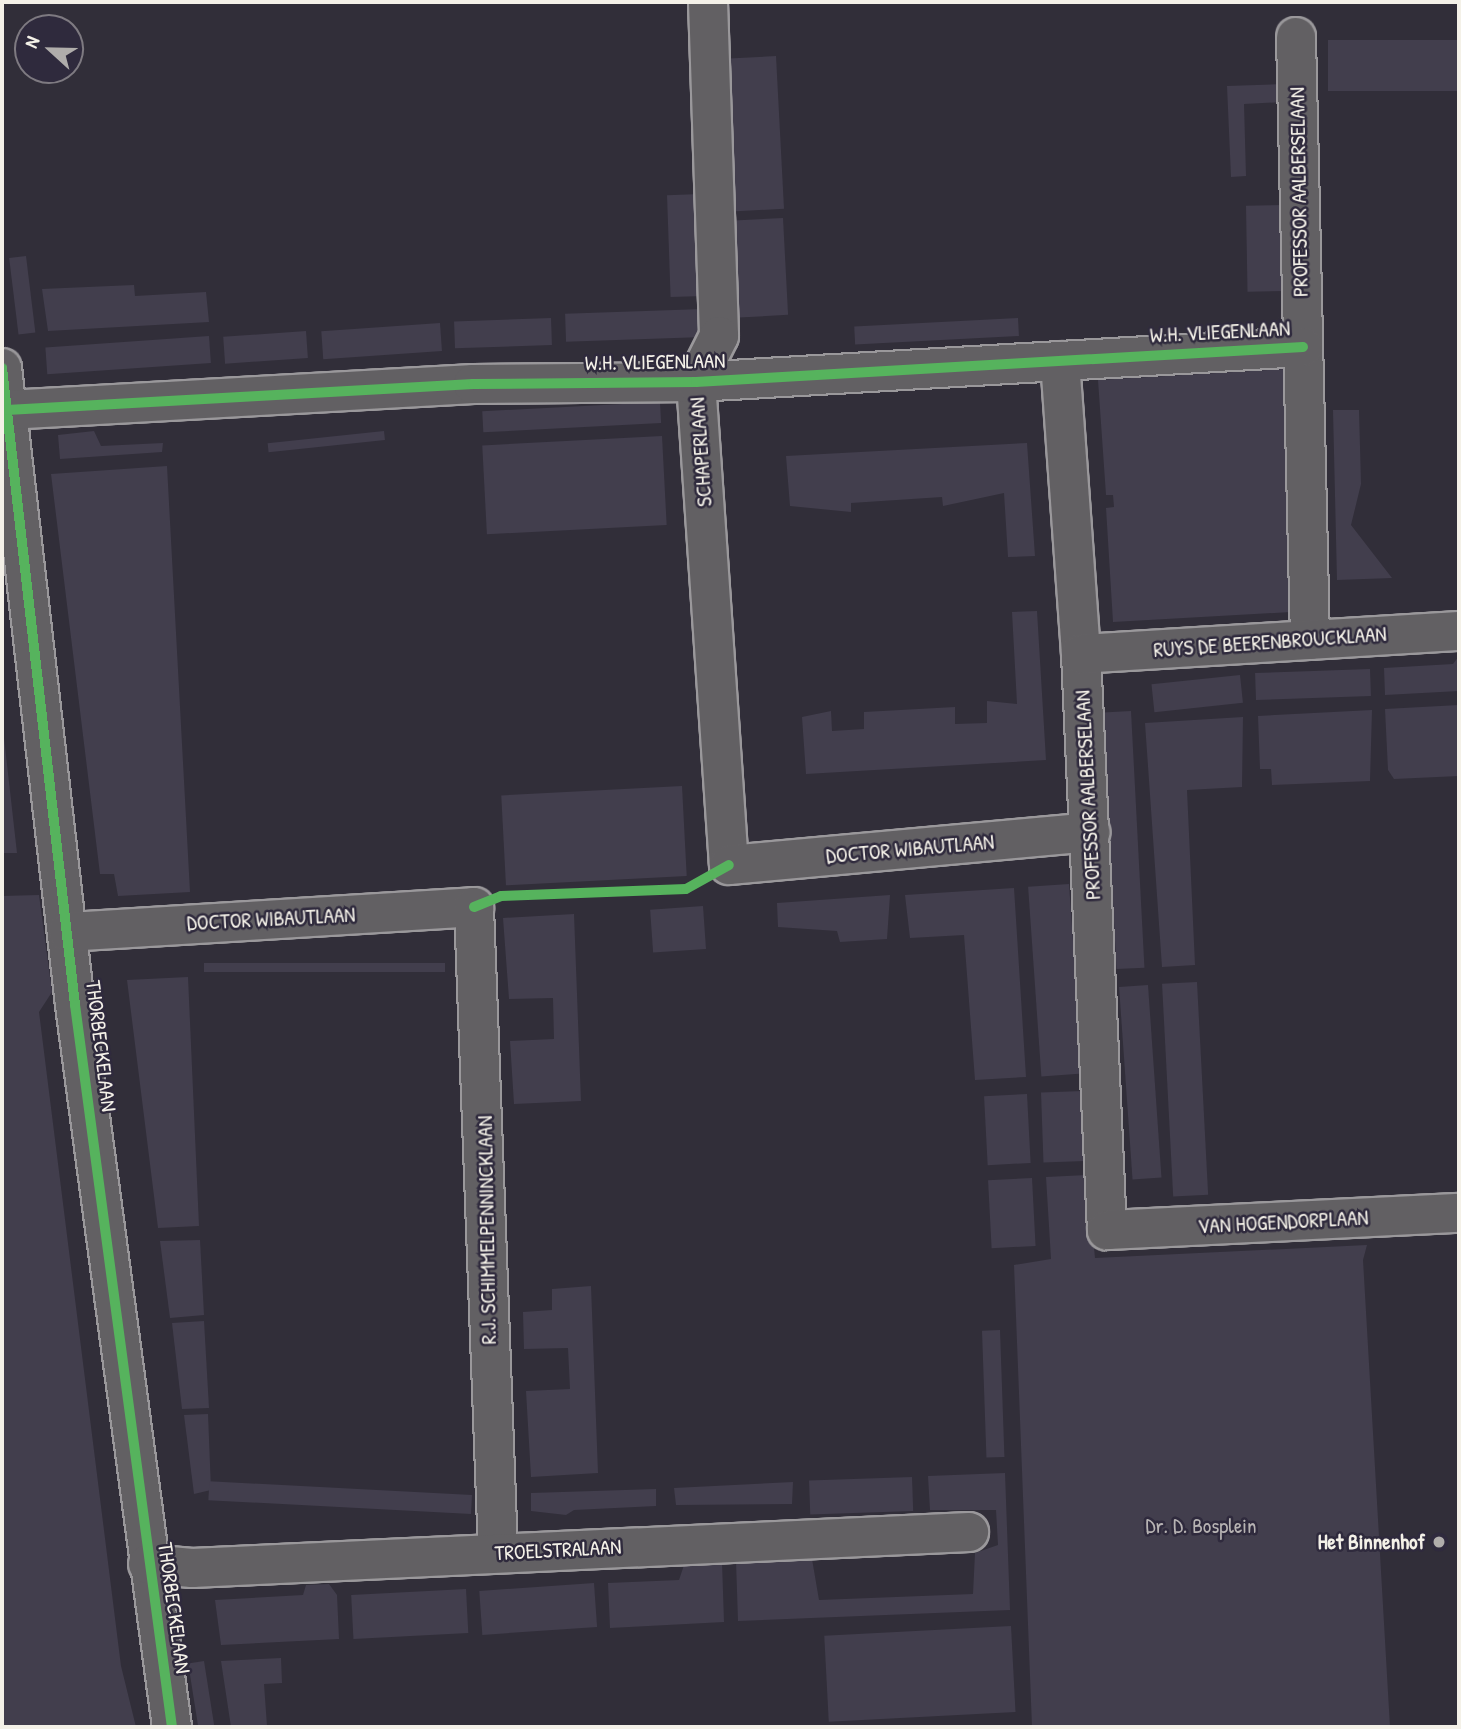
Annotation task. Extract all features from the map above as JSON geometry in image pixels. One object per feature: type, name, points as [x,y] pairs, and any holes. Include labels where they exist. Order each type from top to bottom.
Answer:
[{"type":"street","name":"SCHAPERLAAN","points":[[708,2],[719,336],[696,382],[729,865]]},
{"type":"street","name":"PROFESSOR AALBERSELAAN","points":[[1296,37],[1310,640]]},
{"type":"street","name":"W.H. VLIEGENLAAN","points":[[7,410],[473,384],[696,382],[1303,346]]},
{"type":"street","name":"PROFESSOR AALBERSELAAN","points":[[1060,361],[1081,654],[1107,1230]]},
{"type":"street","name":"THORBECKELAAN","points":[[2,368],[68,932],[148,1564],[172,1727]]},
{"type":"street","name":"RUYS DE BEERENBROUCKLAAN","points":[[1081,654],[1459,631]]},
{"type":"street","name":"DOCTOR WIBAUTLAAN","points":[[729,865],[1090,832]]},
{"type":"street","name":"DOCTOR WIBAUTLAAN","points":[[68,932],[474,907]]},
{"type":"street","name":"R.J. SCHIMMELPENNINCKLAAN","points":[[474,907],[498,1553]]},
{"type":"street","name":"VAN HOGENDORPLAAN","points":[[1107,1230],[1459,1213]]},
{"type":"street","name":"TROELSTRALAAN","points":[[148,1564],[192,1568],[969,1532]]},
{"type":"green space","points":[[1328,40],[1459,40],[1459,91],[1328,91]]},
{"type":"green space","points":[[776,56],[784,209],[732,212],[724,59]]},
{"type":"green space","points":[[1284,84],[1284,102],[1244,104],[1246,176],[1231,177],[1227,86]]},
{"type":"green space","points":[[700,194],[704,296],[671,297],[667,195]]},
{"type":"green space","points":[[1285,205],[1287,291],[1248,292],[1246,206]]},
{"type":"green space","points":[[783,218],[788,315],[734,318],[729,221]]},
{"type":"green space","points":[[26,256],[35,332],[19,334],[9,258]]},
{"type":"green space","points":[[134,285],[135,296],[206,292],[209,322],[48,331],[42,289]]},
{"type":"green space","points":[[703,309],[704,337],[566,342],[565,314]]},
{"type":"green space","points":[[551,318],[552,345],[455,348],[454,321]]},
{"type":"green space","points":[[1018,318],[1019,336],[855,345],[854,327]]},
{"type":"green space","points":[[440,323],[442,351],[323,359],[321,331]]},
{"type":"green space","points":[[306,331],[308,358],[225,364],[223,337]]},
{"type":"green space","points":[[209,336],[211,363],[47,374],[45,347]]},
{"type":"green space","points":[[1285,369],[1291,612],[1113,622],[1106,508],[1114,507],[1113,495],[1106,495],[1098,380]]},
{"type":"green space","points":[[660,402],[661,423],[483,432],[482,411]]},
{"type":"green space","points":[[1333,410],[1359,410],[1361,484],[1351,525],[1392,578],[1337,580]]},
{"type":"green space","points":[[94,431],[101,446],[163,443],[162,452],[60,459],[58,435]]},
{"type":"green space","points":[[384,431],[385,440],[269,452],[268,443]]},
{"type":"green space","points":[[662,436],[667,525],[487,534],[482,445]]},
{"type":"green space","points":[[1027,443],[1035,556],[1008,557],[1004,493],[943,506],[942,497],[851,503],[851,512],[790,506],[786,456]]},
{"type":"green space","points":[[167,466],[190,892],[118,896],[114,874],[100,874],[51,474]]},
{"type":"green space","points":[[1037,611],[1046,760],[806,774],[802,717],[831,711],[832,731],[864,729],[864,712],[955,707],[955,724],[987,723],[987,701],[1017,704],[1012,612]]},
{"type":"green space","points":[[1459,656],[1459,691],[1385,695],[1384,668],[1453,664]]},
{"type":"green space","points":[[1370,669],[1371,696],[1256,700],[1255,673]]},
{"type":"green space","points":[[1240,675],[1243,703],[1154,712],[1151,684]]},
{"type":"green space","points":[[1459,705],[1459,776],[1394,779],[1388,770],[1385,709]]},
{"type":"green space","points":[[1372,710],[1370,781],[1272,785],[1271,769],[1260,769],[1258,716]]},
{"type":"green space","points":[[1131,711],[1144,968],[1116,969],[1103,712]]},
{"type":"green space","points":[[1243,717],[1242,787],[1187,790],[1195,965],[1162,967],[1145,723]]},
{"type":"green space","points":[[2,720],[17,853],[2,853]]},
{"type":"green space","points":[[682,786],[687,876],[506,885],[501,795]]},
{"type":"green space","points":[[1069,884],[1082,1074],[1041,1076],[1028,887]]},
{"type":"green space","points":[[1014,888],[1026,1077],[975,1080],[964,935],[910,938],[905,895]]},
{"type":"green space","points":[[39,895],[52,992],[39,1012],[121,1666],[136,1727],[2,1727],[2,896]]},
{"type":"green space","points":[[890,895],[887,939],[840,942],[837,931],[778,927],[777,903]]},
{"type":"green space","points":[[703,906],[706,949],[653,953],[650,910]]},
{"type":"green space","points":[[574,914],[581,1101],[514,1104],[510,1041],[554,1039],[553,998],[509,999],[503,918]]},
{"type":"green space","points":[[204,963],[445,963],[445,972],[204,972]]},
{"type":"green space","points":[[188,977],[199,1226],[158,1228],[127,980]]},
{"type":"green space","points":[[1197,982],[1208,1195],[1173,1197],[1162,984]]},
{"type":"green space","points":[[1148,985],[1161,1178],[1133,1180],[1119,987]]},
{"type":"green space","points":[[1083,1091],[1085,1161],[1043,1162],[1041,1092]]},
{"type":"green space","points":[[1027,1094],[1031,1163],[988,1165],[984,1096]]},
{"type":"green space","name":"Dr. D. Bosplein","points":[[1087,1175],[1095,1258],[1367,1245],[1363,1260],[1390,1727],[1032,1727],[1014,1265],[1051,1259],[1046,1177]]},
{"type":"green space","points":[[1032,1178],[1036,1246],[992,1248],[988,1180]]},
{"type":"green space","points":[[200,1240],[204,1315],[170,1318],[160,1241]]},
{"type":"green space","points":[[591,1286],[598,1473],[531,1477],[526,1391],[570,1389],[568,1348],[524,1349],[523,1312],[552,1310],[552,1289]]},
{"type":"green space","points":[[204,1321],[209,1408],[182,1409],[172,1323]]},
{"type":"green space","points":[[1000,1330],[1004,1457],[986,1458],[982,1331]]},
{"type":"green space","points":[[208,1414],[211,1490],[194,1494],[184,1415]]},
{"type":"green space","points":[[1005,1473],[1010,1610],[738,1621],[736,1561],[812,1559],[819,1600],[973,1594],[975,1553],[998,1545],[996,1510],[930,1510],[928,1476]]},
{"type":"green space","points":[[912,1477],[913,1511],[810,1515],[809,1481]]},
{"type":"green space","points":[[209,1481],[472,1495],[471,1514],[208,1500]]},
{"type":"green space","points":[[793,1482],[792,1504],[676,1505],[674,1488]]},
{"type":"green space","points":[[656,1489],[656,1506],[574,1510],[566,1515],[531,1511],[531,1493]]},
{"type":"green space","points":[[722,1562],[724,1622],[610,1628],[608,1583],[679,1580],[684,1565]]},
{"type":"green space","points":[[594,1583],[597,1627],[482,1635],[479,1591]]},
{"type":"green space","points":[[329,1584],[337,1595],[339,1639],[221,1645],[215,1600],[303,1595],[306,1585]]},
{"type":"green space","points":[[466,1589],[468,1633],[353,1639],[351,1595]]},
{"type":"green space","points":[[1011,1626],[1016,1712],[829,1722],[824,1636]]},
{"type":"green space","points":[[281,1658],[282,1683],[264,1684],[267,1726],[231,1727],[221,1661]]},
{"type":"green space","points":[[204,1661],[214,1727],[198,1727],[188,1664]]},
{"type":"cycle path","points":[[7,410],[473,384],[696,382],[1303,347]]},
{"type":"cycle path","points":[[2,368],[75,1005],[172,1727]]},
{"type":"cycle path","points":[[474,907],[501,896],[686,889],[729,865]]},
{"type":"place","name":"Het Binnenhof","points":[[1439,1542]]}]
